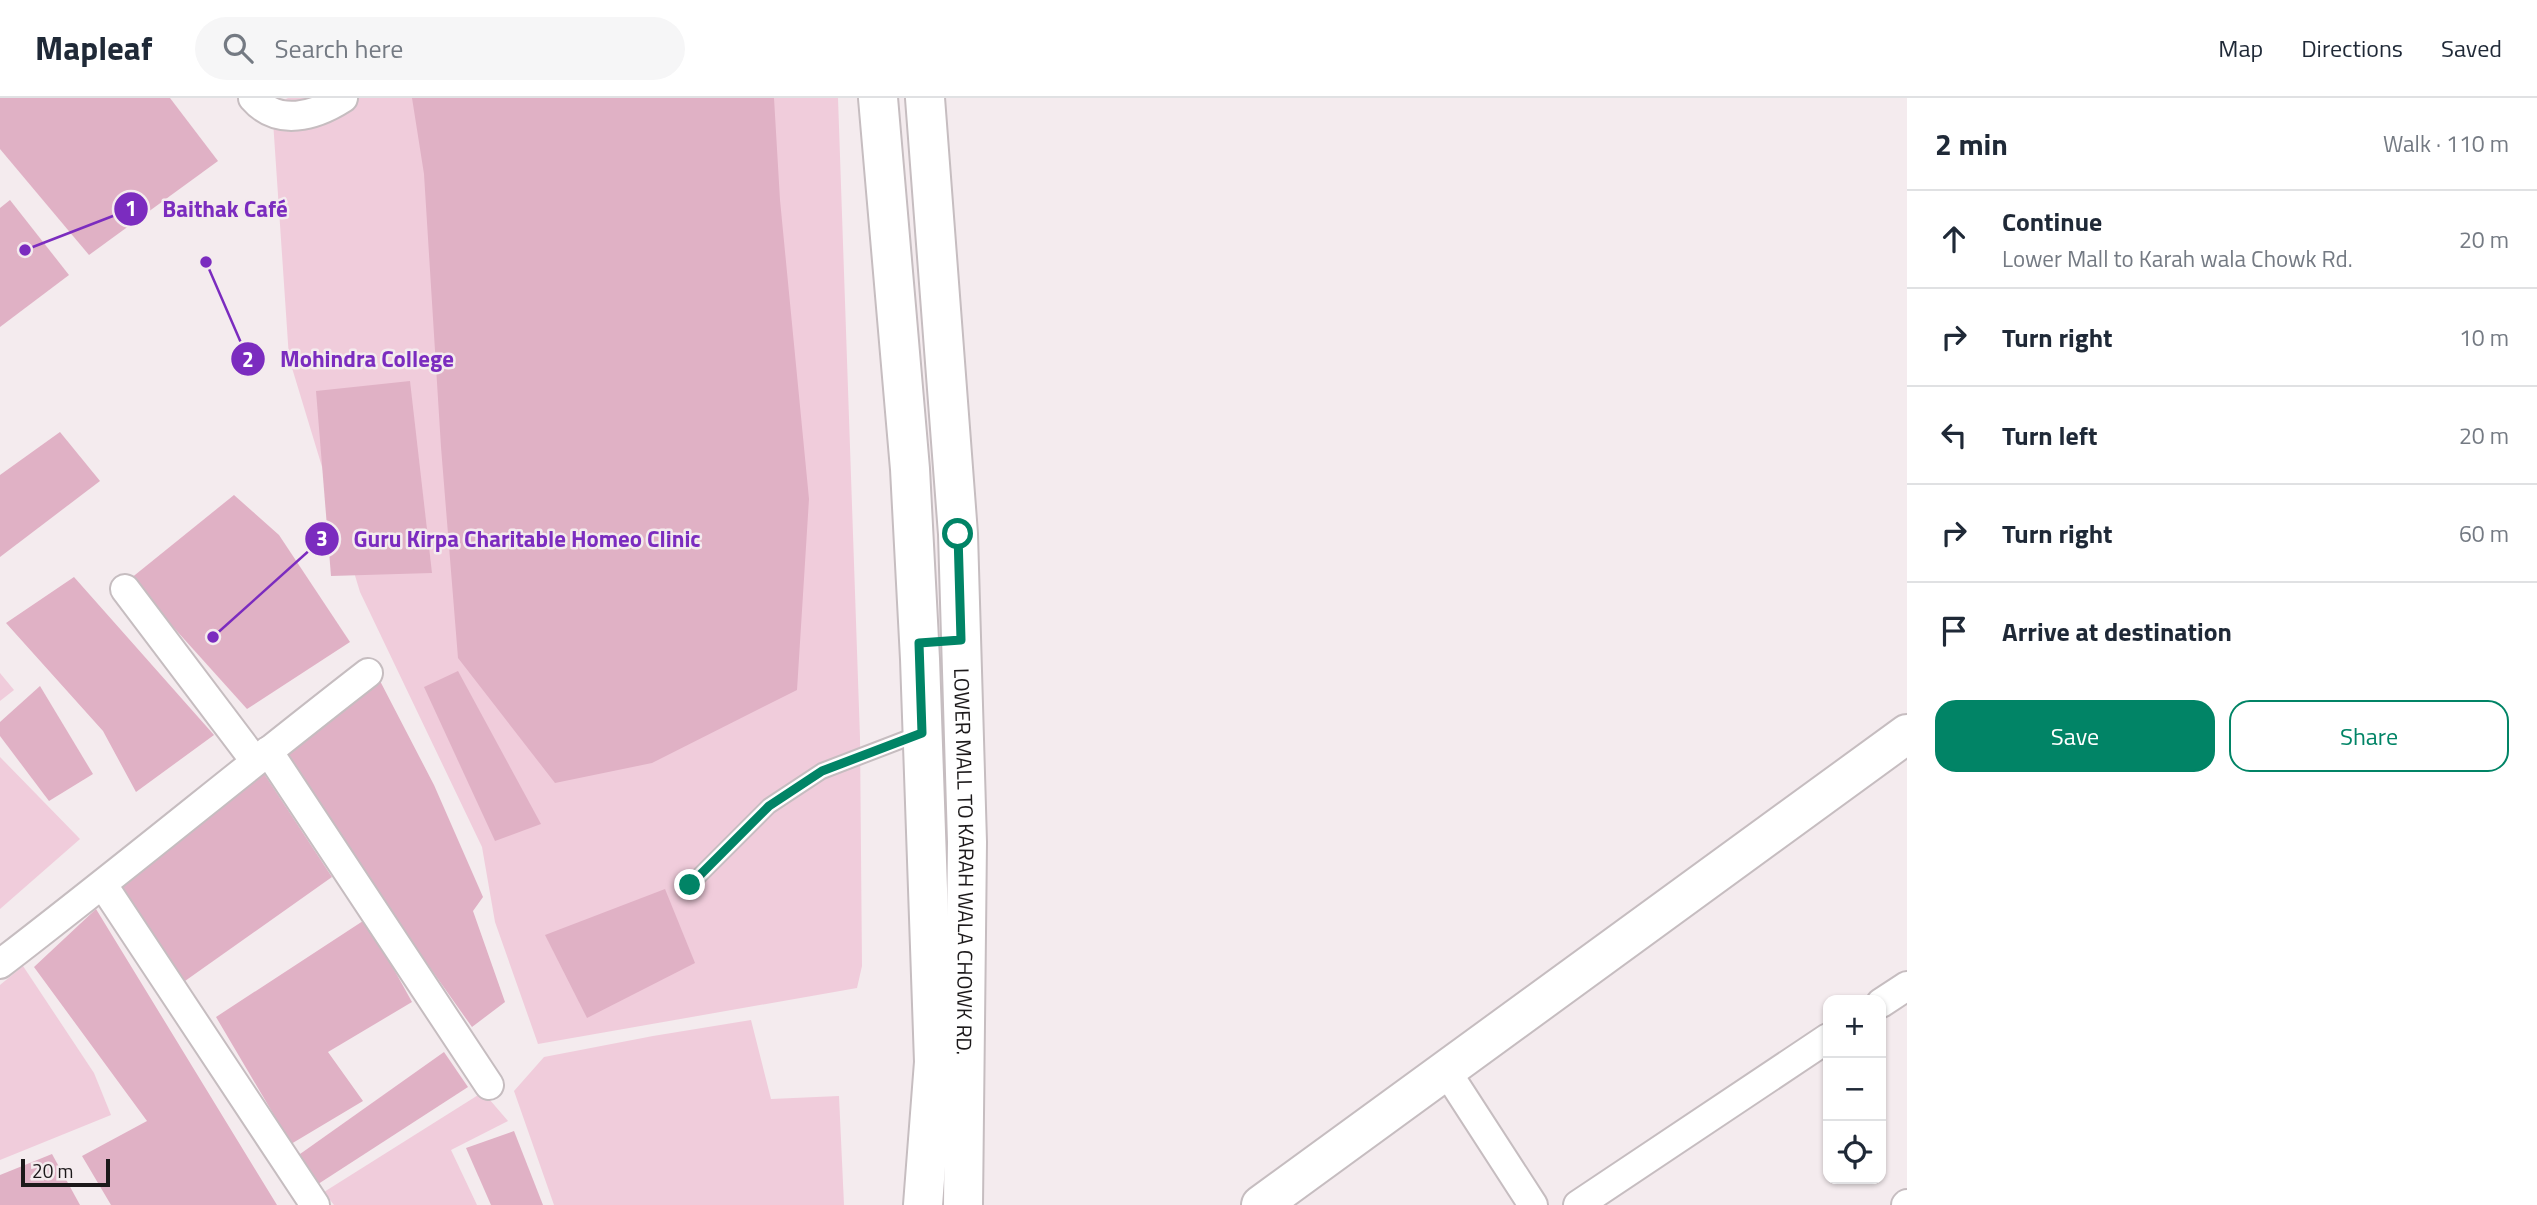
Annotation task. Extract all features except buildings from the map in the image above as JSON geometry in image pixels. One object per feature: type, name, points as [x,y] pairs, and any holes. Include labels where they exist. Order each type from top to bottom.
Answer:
[{"type":"main road","points":[[878,98],[910,469],[919,643],[934,1062],[923,1205]]},
{"type":"main road","name":"LOWER MALL TO KARAH WALA CHOWK RD.","points":[[925,98],[958,534],[967,842],[963,1205]]},
{"type":"main road","points":[[919,643],[961,640]]},
{"type":"main road","points":[[1302,1205],[1451,1079],[1907,735]]},
{"type":"main road","points":[[1261,1205],[1451,1079],[1907,765]]},
{"type":"street","points":[[253,98],[261,108],[289,118],[311,115],[343,98]]},
{"type":"street","points":[[125,589],[262,756],[489,1085]]},
{"type":"street","points":[[0,964],[103,886],[368,673]]},
{"type":"street","points":[[103,886],[315,1205]]},
{"type":"street","points":[[1886,1000],[1907,986]]},
{"type":"street","points":[[1578,1205],[1823,1041]]},
{"type":"street","points":[[1451,1079],[1533,1205]]},
{"type":"lane","points":[[690,885],[769,806],[822,771],[922,733]]},
{"type":"shaded area","points":[[288,98],[838,98],[860,738],[862,966],[857,988],[538,1044],[495,922],[482,847],[360,592],[289,358],[272,106]]},
{"type":"shaded area","points":[[0,673],[14,690],[0,701]]},
{"type":"shaded area","points":[[0,757],[80,839],[0,909]]},
{"type":"shaded area","points":[[23,966],[94,1073],[111,1115],[0,1160],[0,985]]},
{"type":"shaded area","points":[[751,1020],[771,1099],[839,1096],[844,1205],[554,1205],[514,1091],[544,1057]]},
{"type":"shaded area","points":[[483,1092],[508,1121],[451,1150],[477,1205],[334,1205],[324,1192]]},
{"type":"place","name":"Baithak Café","points":[[25,250]]},
{"type":"place","name":"Mohindra College","points":[[206,262]]},
{"type":"place","name":"Guru Kirpa Charitable Homeo Clinic","points":[[213,637]]},
{"type":"route","points":[[690,885],[769,806],[822,771],[922,733],[919,643],[961,640],[958,534]]}]
